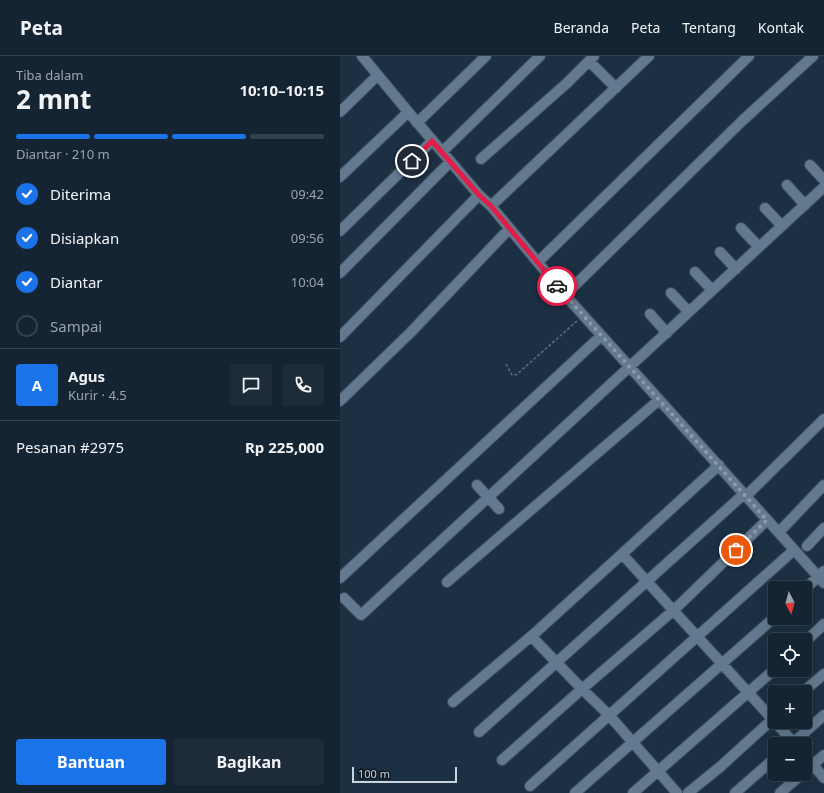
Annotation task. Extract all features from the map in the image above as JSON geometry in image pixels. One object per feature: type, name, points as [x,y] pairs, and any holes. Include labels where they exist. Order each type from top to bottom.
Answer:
[{"type":"street","points":[[362,56],[408,115],[417,123],[479,195],[491,206],[601,336],[719,465],[794,550],[822,577],[812,584]]},
{"type":"street","points":[[417,123],[486,56]]},
{"type":"street","points":[[442,152],[540,56]]},
{"type":"street","points":[[491,206],[649,56]]},
{"type":"street","points":[[538,262],[749,56]]},
{"type":"street","points":[[565,295],[742,121],[813,56]]},
{"type":"street","points":[[481,159],[567,83],[592,58],[616,88]]},
{"type":"street","points":[[340,112],[378,75]]},
{"type":"street","points":[[340,177],[408,115]]},
{"type":"street","points":[[340,231],[432,141]]},
{"type":"street","points":[[340,273],[450,162]]},
{"type":"street","points":[[810,165],[824,180]]},
{"type":"street","points":[[787,185],[805,205]]},
{"type":"street","points":[[344,598],[361,615],[824,187]]},
{"type":"street","points":[[340,337],[479,195]]},
{"type":"street","points":[[765,208],[782,226]]},
{"type":"street","points":[[741,228],[759,247]]},
{"type":"street","points":[[340,401],[410,332],[509,229]]},
{"type":"street","points":[[720,252],[736,269]]},
{"type":"street","points":[[695,272],[712,290]]},
{"type":"street","points":[[671,293],[689,312]]},
{"type":"street","points":[[650,314],[667,332]]},
{"type":"street","points":[[340,578],[601,336]]},
{"type":"street","points":[[447,582],[659,400]]},
{"type":"street","points":[[479,732],[745,495],[824,419]]},
{"type":"street","points":[[453,702],[531,636],[719,465]]},
{"type":"street","points":[[477,485],[499,509]]},
{"type":"street","points":[[779,532],[824,485]]},
{"type":"street","points":[[502,760],[674,610],[767,520]]},
{"type":"street","points":[[807,546],[824,528]]},
{"type":"street","points":[[530,786],[794,550]]},
{"type":"street","points":[[622,554],[722,665],[768,712]]},
{"type":"street","points":[[576,793],[768,623]]},
{"type":"street","points":[[812,635],[824,624]]},
{"type":"street","points":[[531,636],[609,715],[677,793]]},
{"type":"street","points":[[811,685],[824,674]]},
{"type":"street","points":[[633,793],[768,675]]},
{"type":"street","points":[[801,737],[824,715]]},
{"type":"street","points":[[688,793],[768,726]]},
{"type":"street","points":[[782,729],[788,737]]},
{"type":"street","points":[[824,755],[813,765],[824,778]]},
{"type":"street","points":[[735,793],[768,764]]},
{"type":"street","points":[[780,793],[794,781]]},
{"type":"path","points":[[506,364],[512,375],[516,375],[583,315]]},
{"type":"way so far","points":[[557,286],[767,520],[736,550]]},
{"type":"route","points":[[412,161],[432,141],[479,195],[491,206],[557,286]]}]
